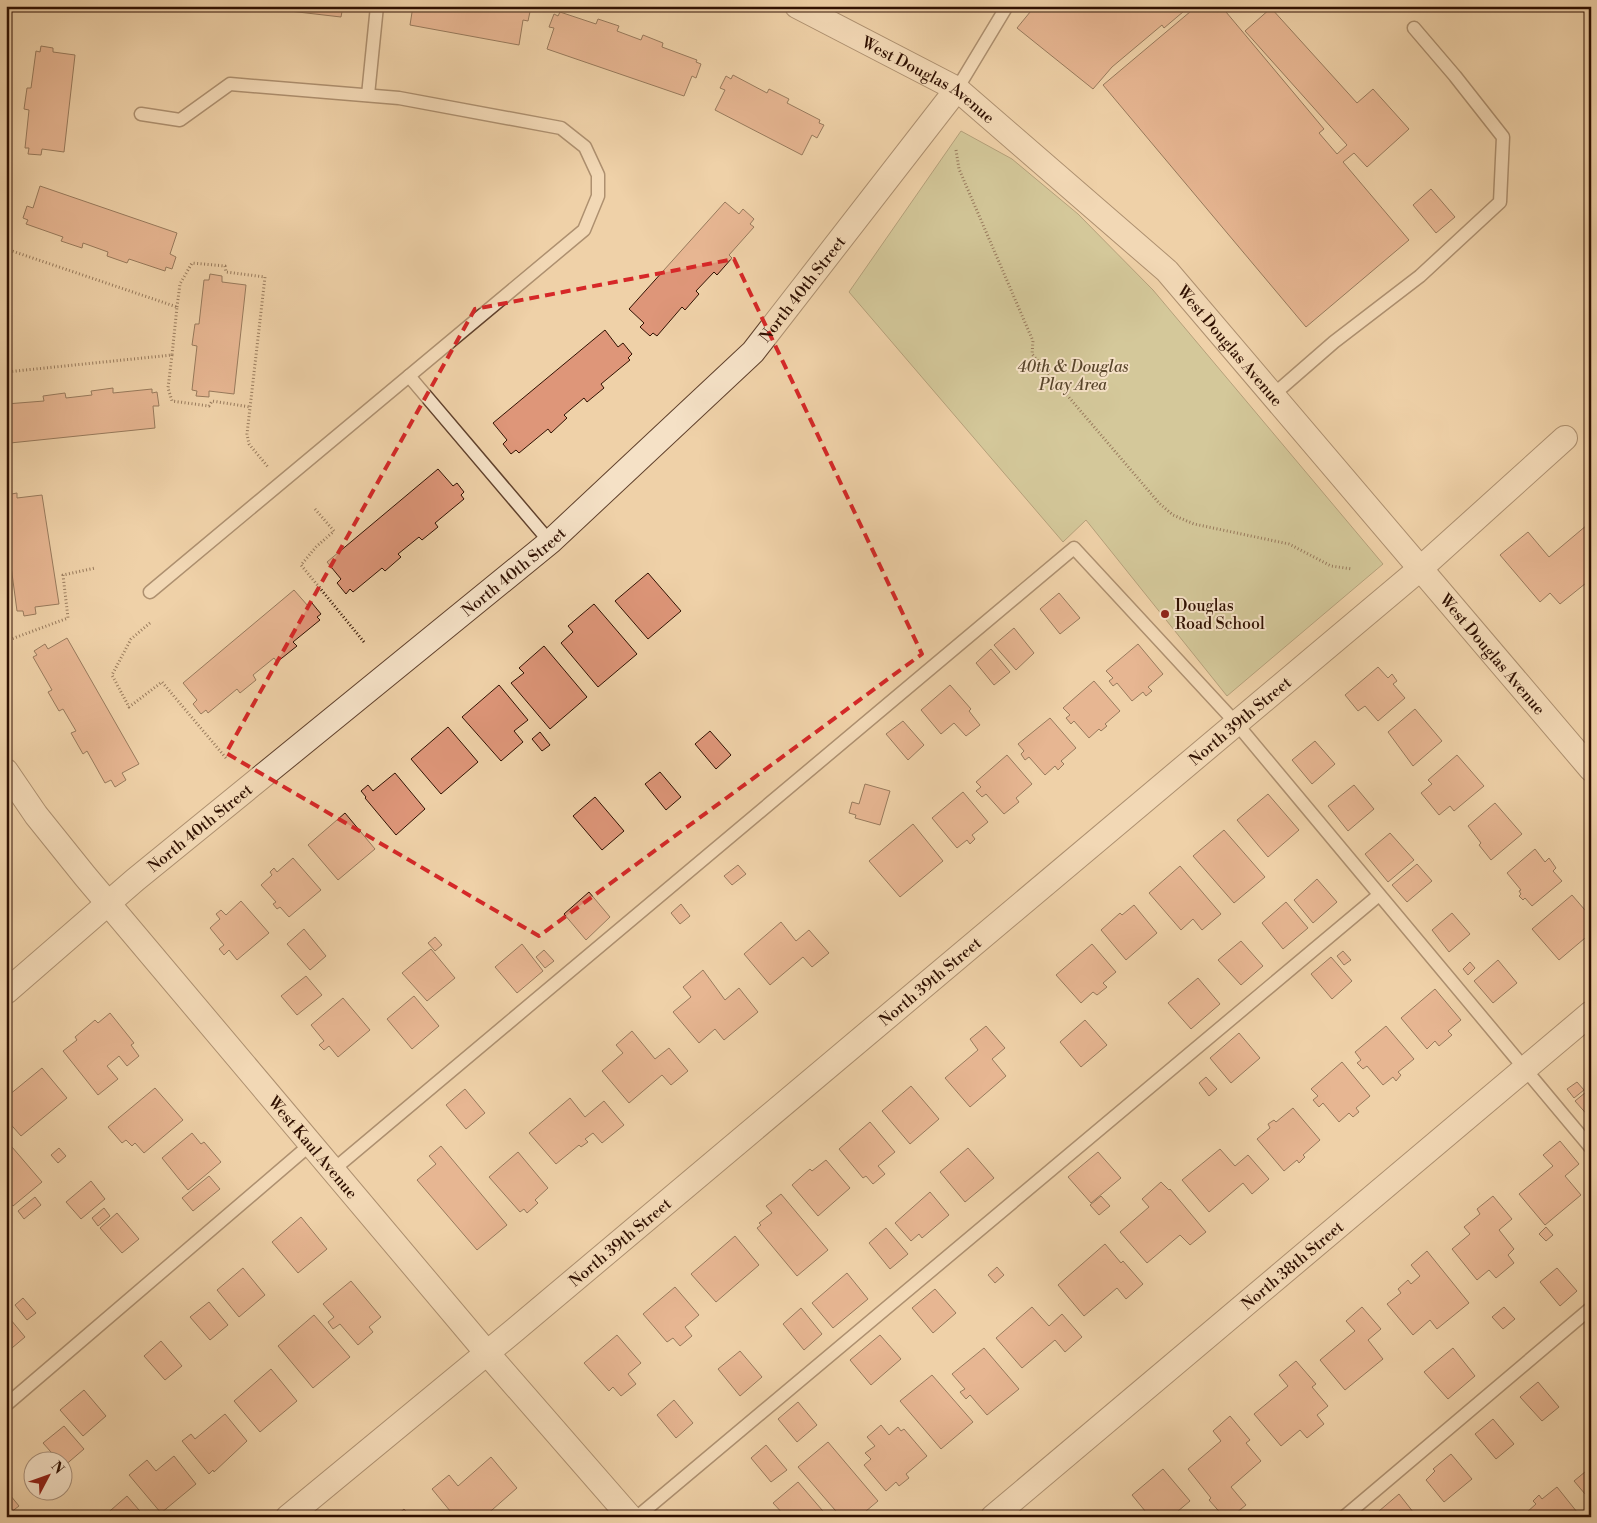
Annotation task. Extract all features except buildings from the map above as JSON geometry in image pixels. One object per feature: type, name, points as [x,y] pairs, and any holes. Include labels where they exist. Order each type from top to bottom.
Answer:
[{"type":"street","name":"West Douglas Avenue","points":[[797,6],[957,89],[1167,271],[1591,769]]},
{"type":"street","name":"North 40th Street","points":[[6,992],[108,903],[550,542],[753,352],[957,89]]},
{"type":"street","name":"North 39th Street","points":[[288,1517],[487,1353],[1421,568],[1565,438]]},
{"type":"street","name":"West Kaul Avenue","points":[[6,771],[36,815],[108,903],[487,1353],[630,1517]]},
{"type":"street","name":"North 38th Street","points":[[993,1517],[1591,1012]]},
{"type":"lane","points":[[368,95],[377,6]]},
{"type":"lane","points":[[957,89],[1007,6]]},
{"type":"lane","points":[[1273,395],[1334,342],[1420,276],[1500,202],[1503,137],[1414,28]]},
{"type":"lane","points":[[141,114],[180,120],[230,84],[400,98],[562,128],[585,147],[598,175],[598,196],[584,230],[150,592]]},
{"type":"lane","points":[[409,376],[550,542]]},
{"type":"lane","points":[[333,1170],[1074,548],[1236,723],[1523,1069],[1591,1148]]},
{"type":"lane","points":[[638,1517],[1378,895]]},
{"type":"lane","points":[[6,1405],[311,1144]]},
{"type":"lane","points":[[1344,1517],[1591,1308]]},
{"type":"path","points":[[956,150],[959,169],[1033,341],[1032,354],[1159,503],[1173,515],[1194,524],[1290,544],[1331,566],[1352,570]]},
{"type":"path","points":[[6,248],[177,307]]},
{"type":"path","points":[[250,407],[212,401],[209,406],[172,401],[168,388],[180,284],[192,263],[225,266],[226,272],[265,278],[250,407],[246,434],[249,444],[281,483]]},
{"type":"path","points":[[6,372],[172,355]]},
{"type":"path","points":[[315,508],[334,531],[316,547],[301,565],[364,642]]},
{"type":"path","points":[[6,641],[68,618],[63,574],[95,568]]},
{"type":"path","points":[[150,623],[130,639],[112,675],[129,707],[162,682],[226,758]]},
{"type":"highlighted area","points":[[734,259],[922,654],[539,936],[226,753],[475,309]]},
{"type":"green space","name":"40th & Douglas Play Area","points":[[961,131],[1012,159],[1078,214],[1153,290],[1383,564],[1227,696],[1086,520],[1063,542],[849,292]]},
{"type":"place","name":"Douglas Road School","points":[[1165,614]]}]
